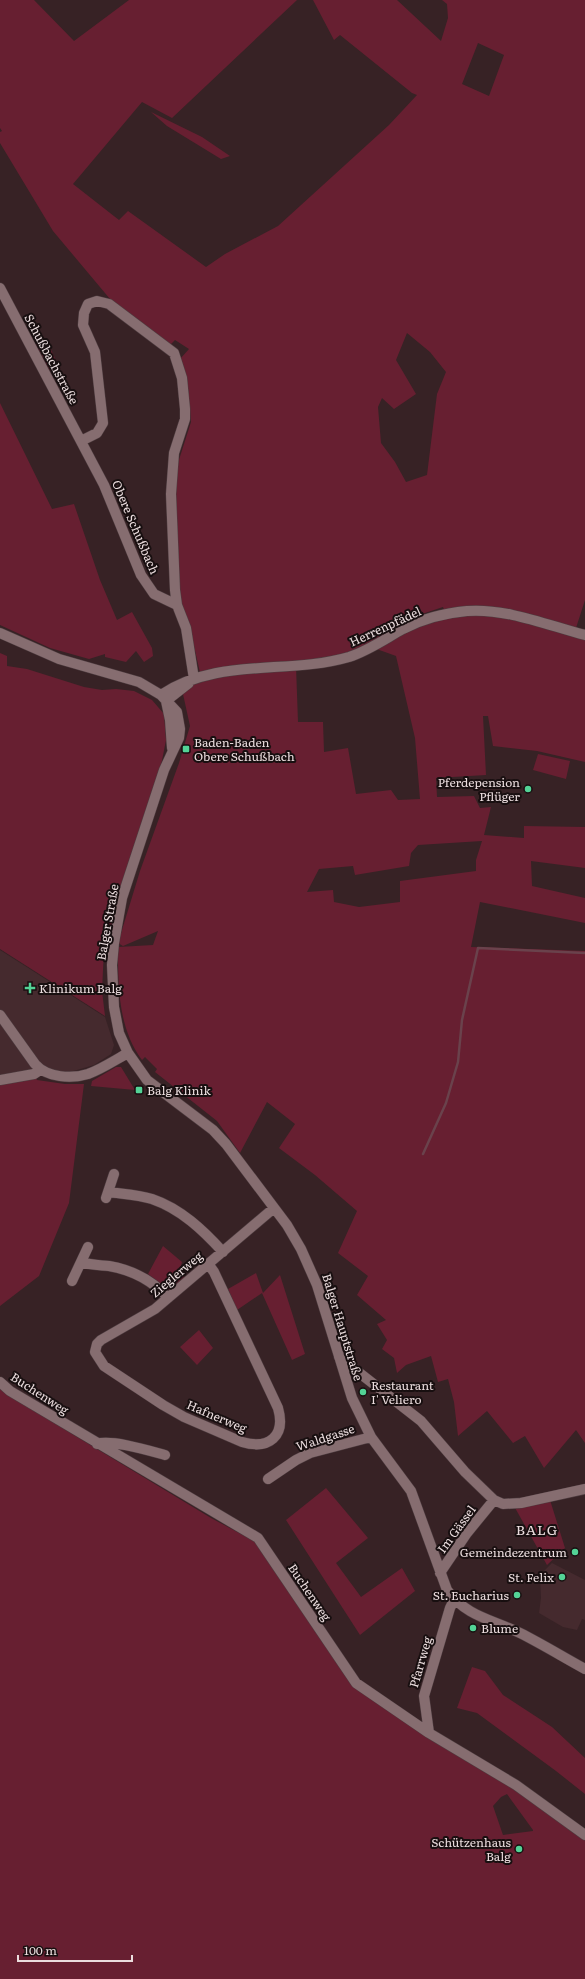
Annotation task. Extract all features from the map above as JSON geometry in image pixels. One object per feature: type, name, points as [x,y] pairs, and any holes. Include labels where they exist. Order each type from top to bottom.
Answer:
[{"type":"street","name":"Schußbachstraße","points":[[0,288],[83,444]]},
{"type":"street","name":"Obere Schußbach","points":[[177,606],[154,594],[141,575],[104,485],[83,444],[97,433],[103,423],[95,352],[83,325],[84,313],[88,304],[97,301],[109,304],[174,354],[182,378],[185,419],[174,453],[171,494],[175,590],[177,606],[186,628],[194,679]]},
{"type":"street","name":"Herrenpfädel","points":[[163,698],[194,679],[220,671],[311,665],[330,662],[351,656],[372,647],[416,623],[444,615],[468,611],[495,612],[518,616],[585,635]]},
{"type":"street","name":"Balger Straße","points":[[0,633],[59,659],[139,682],[163,698],[173,707],[179,718],[179,738],[172,752],[150,810],[122,898],[114,943],[112,965],[114,1007],[119,1032],[128,1053]]},
{"type":"street","points":[[0,1015],[40,1070],[50,1075],[69,1076],[88,1074],[128,1053]]},
{"type":"street","name":"Balger Hauptstraße","points":[[128,1053],[140,1073],[149,1082],[213,1130],[286,1225],[310,1267],[352,1398],[371,1436],[411,1491],[446,1590],[454,1600],[476,1616],[522,1634],[585,1669]]},
{"type":"street","points":[[0,1080],[34,1074],[40,1070]]},
{"type":"street","points":[[114,1174],[108,1195],[152,1199],[183,1215],[202,1228],[223,1252]]},
{"type":"street","name":"Zieglerweg","points":[[97,1354],[96,1348],[101,1340],[155,1309],[209,1265],[274,1208]]},
{"type":"street","points":[[72,1280],[88,1247]]},
{"type":"street","points":[[81,1262],[110,1266],[137,1274],[155,1285],[168,1298]]},
{"type":"street","name":"Hafnerweg","points":[[97,1354],[104,1366],[184,1418],[251,1444],[264,1444],[275,1437],[281,1425],[278,1408],[214,1272],[209,1265]]},
{"type":"street","points":[[339,1357],[421,1421],[465,1472],[494,1500],[504,1504],[521,1503],[585,1489]]},
{"type":"street","name":"Buchenweg","points":[[0,1382],[10,1391],[97,1444],[258,1538],[356,1683],[429,1733],[516,1785],[585,1834]]},
{"type":"street","name":"Waldgasse","points":[[268,1479],[296,1460],[310,1454],[371,1436]]},
{"type":"street","points":[[97,1444],[105,1443],[129,1446],[165,1455]]},
{"type":"street","name":"Im Gässel","points":[[440,1573],[467,1534],[494,1500]]},
{"type":"street","name":"Pfarrweg","points":[[429,1733],[424,1696],[450,1608],[454,1600]]},
{"type":"shaded area","points":[[0,0],[34,0],[74,41],[129,0],[297,0],[172,118],[142,102],[73,184],[119,220],[128,211],[206,267],[225,254],[278,226],[389,125],[417,95],[412,93],[340,35],[334,40],[313,0],[397,0],[441,41],[448,18],[447,4],[442,0],[585,0],[585,600],[576,628],[528,615],[445,612],[443,607],[410,618],[375,645],[416,623],[469,614],[516,619],[585,638],[585,762],[537,751],[493,746],[488,716],[483,716],[486,775],[436,778],[437,797],[474,796],[480,808],[491,807],[484,835],[524,838],[524,826],[585,827],[585,868],[531,861],[532,886],[585,898],[585,923],[480,902],[471,947],[585,951],[585,1443],[576,1430],[544,1468],[525,1436],[513,1443],[487,1411],[458,1436],[454,1402],[448,1379],[438,1382],[431,1356],[406,1365],[397,1373],[394,1358],[382,1349],[387,1340],[377,1324],[386,1320],[357,1295],[368,1276],[338,1253],[357,1211],[315,1175],[279,1148],[295,1124],[267,1102],[240,1153],[217,1121],[155,1072],[157,1069],[145,1057],[142,1060],[134,1048],[128,1034],[119,991],[118,947],[153,945],[158,931],[123,946],[118,943],[140,871],[179,763],[190,726],[183,694],[201,677],[189,624],[177,593],[175,494],[177,466],[191,422],[188,388],[180,359],[189,349],[175,340],[169,346],[110,299],[53,231],[0,143],[0,132],[2,131],[0,128]],"holes":[[[478,43],[504,55],[489,96],[462,84]],[[407,333],[430,352],[446,372],[437,394],[427,475],[406,482],[395,462],[381,443],[378,407],[382,398],[394,409],[416,394],[396,360]],[[371,647],[396,656],[415,738],[420,799],[398,800],[391,790],[356,794],[348,748],[324,752],[323,722],[298,722],[296,666]],[[482,841],[476,860],[476,871],[400,881],[400,902],[359,907],[334,902],[333,890],[307,892],[319,869],[353,866],[355,875],[409,866],[411,853],[418,845]]]},
{"type":"shaded area","points":[[151,112],[202,137],[230,156],[221,159],[167,126]]},
{"type":"shaded area","points":[[46,339],[59,367],[50,371],[36,344]]},
{"type":"shaded area","points":[[0,403],[52,509],[74,504],[100,580],[117,620],[132,612],[152,648],[153,656],[144,662],[136,651],[126,662],[105,657],[105,654],[89,659],[50,648],[0,625]]},
{"type":"shaded area","points":[[0,653],[7,656],[7,666],[27,669],[84,687],[102,690],[116,689],[134,691],[152,700],[164,714],[166,740],[158,781],[114,928],[105,928],[102,991],[105,1016],[0,949]]},
{"type":"shaded area","points":[[538,754],[570,761],[566,779],[533,770]]},
{"type":"shaded area","name":"Klinikum Balg","points":[[0,950],[105,1017],[114,1045],[111,1054],[94,1065],[70,1072],[34,1074],[0,1080]]},
{"type":"shaded area","points":[[116,1067],[121,1067],[135,1090],[91,1086],[92,1081]]},
{"type":"shaded area","points":[[34,1074],[37,1080],[65,1084],[84,1084],[69,1203],[39,1276],[0,1306],[0,1080]]},
{"type":"shaded area","points":[[163,1246],[182,1262],[179,1272],[185,1277],[169,1290],[148,1274]]},
{"type":"shaded area","points":[[256,1273],[263,1293],[280,1275],[305,1354],[292,1360],[262,1293],[237,1310],[228,1289]]},
{"type":"shaded area","points":[[199,1330],[213,1348],[197,1365],[180,1347]]},
{"type":"shaded area","points":[[0,1386],[9,1395],[59,1426],[211,1518],[256,1542],[351,1683],[495,1773],[585,1835],[585,1979],[0,1979]],"holes":[[[507,1794],[533,1830],[503,1835],[493,1806],[501,1797]]]},
{"type":"shaded area","points":[[326,1488],[368,1538],[336,1563],[361,1597],[402,1568],[415,1591],[360,1635],[286,1520]]},
{"type":"shaded area","points":[[550,1500],[565,1548],[547,1565],[514,1506]]},
{"type":"shaded area","points":[[552,1563],[585,1580],[585,1620],[582,1619],[577,1630],[563,1627],[539,1613],[541,1598],[540,1575]]},
{"type":"shaded area","points":[[472,1667],[485,1671],[503,1695],[552,1727],[585,1758],[585,1794],[477,1713],[457,1708]]},
{"type":"waterway","points":[[423,1154],[446,1103],[458,1062],[462,1020],[478,948],[585,953]]},
{"type":"place","name":"Baden-Baden Obere Schußbach","points":[[186,749]]},
{"type":"place","name":"Pferdepension Pflüger","points":[[528,789]]},
{"type":"place","name":"Klinikum Balg","points":[[30,988]]},
{"type":"place","name":"Balg Klinik","points":[[139,1090]]},
{"type":"place","name":"Restaurant I' Veliero","points":[[363,1392]]},
{"type":"place","name":"Gemeindezentrum","points":[[575,1552]]},
{"type":"place","name":"St. Felix","points":[[562,1577]]},
{"type":"place","name":"St. Eucharius","points":[[517,1595]]},
{"type":"place","name":"Blume","points":[[473,1628]]},
{"type":"place","name":"Schützenhaus Balg","points":[[519,1849]]},
{"type":"district","name":"BALG","points":[[537,1529]]}]
